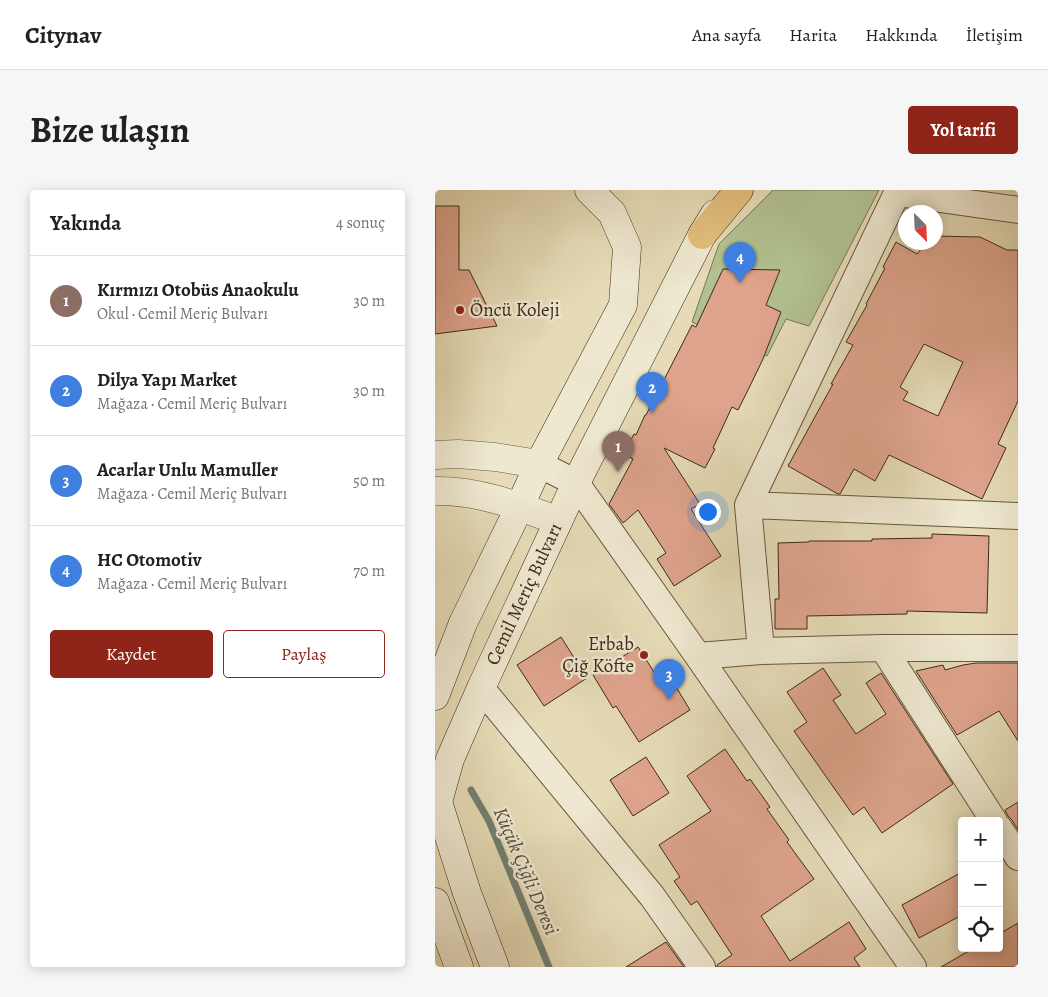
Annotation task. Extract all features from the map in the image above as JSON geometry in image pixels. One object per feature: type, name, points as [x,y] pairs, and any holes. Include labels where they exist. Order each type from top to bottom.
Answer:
[{"type":"highway","points":[[702,235],[739,190]]},
{"type":"main road","points":[[435,696],[463,623],[539,464],[623,305],[627,247],[612,213],[589,190]]},
{"type":"main road","name":"Cemil Meriç Bulvarı","points":[[495,967],[467,893],[438,802],[442,758],[481,688],[576,483],[702,235],[730,190]]},
{"type":"main road","points":[[435,455],[458,454],[495,457],[539,464]]},
{"type":"main road","points":[[435,492],[449,491],[486,497],[520,506],[558,521]]},
{"type":"main road","points":[[435,902],[459,967]]},
{"type":"street","points":[[761,651],[748,505],[897,193],[1018,210]]},
{"type":"street","points":[[539,464],[576,483],[913,967]]},
{"type":"street","points":[[748,505],[1018,516]]},
{"type":"street","points":[[698,656],[761,651],[883,648],[1018,648]]},
{"type":"street","points":[[883,648],[991,817]]},
{"type":"street","points":[[481,688],[652,896],[702,967]]},
{"type":"street","points":[[1003,834],[1018,857]]},
{"type":"green space","points":[[773,190],[879,190],[809,326],[786,319],[767,356],[692,322],[719,244]]},
{"type":"building","points":[[435,206],[459,206],[459,270],[469,270],[497,326],[435,334]]},
{"type":"building","points":[[943,236],[980,237],[1007,250],[1018,250],[1018,401],[998,444],[1006,448],[982,499],[889,455],[875,481],[854,469],[840,494],[788,466],[853,345],[846,342],[867,305],[896,242],[898,243],[898,250],[910,250],[917,254],[920,250],[943,250]],"holes":[[[924,344],[963,362],[938,416],[903,400],[908,392],[900,387]]]},
{"type":"building","points":[[723,269],[780,270],[766,305],[781,312],[763,359],[749,388],[738,410],[732,407],[705,468],[664,448],[700,504],[691,509],[721,556],[674,586],[657,559],[666,553],[638,510],[623,523],[609,504],[633,459],[623,454],[634,434],[636,435],[692,325],[696,327]]},
{"type":"building","points":[[932,534],[989,536],[987,613],[907,611],[907,614],[807,616],[807,629],[775,629],[775,599],[779,599],[778,543],[932,538]]},
{"type":"building","points":[[561,637],[587,678],[544,706],[517,665]]},
{"type":"building","points":[[638,647],[661,683],[670,677],[690,710],[639,742],[616,706],[613,708],[593,675]]},
{"type":"building","points":[[976,663],[1018,663],[1018,741],[999,711],[957,735],[916,671],[943,665],[945,670]]},
{"type":"building","points":[[823,668],[841,695],[833,700],[856,734],[886,714],[866,683],[881,673],[953,784],[882,833],[864,807],[853,815],[794,731],[807,722],[787,692]]},
{"type":"building","points":[[725,749],[747,781],[750,779],[770,807],[767,809],[789,840],[787,842],[814,879],[761,916],[790,961],[849,922],[866,949],[854,958],[860,967],[717,967],[717,965],[732,955],[697,901],[691,905],[674,881],[680,877],[659,845],[711,811],[687,776]]},
{"type":"building","points":[[646,757],[669,793],[633,816],[610,780]]},
{"type":"building","points":[[1018,802],[1018,830],[1005,810]]},
{"type":"building","points":[[958,874],[958,917],[919,938],[902,905]]},
{"type":"building","points":[[1018,923],[1018,967],[941,967],[967,952],[1003,952],[1003,932]]},
{"type":"building","points":[[666,942],[684,967],[626,967]]},
{"type":"waterway","name":"Küçük Çiğli Deresi","points":[[471,790],[489,821],[549,967]]},
{"type":"place","name":"HC Otomotiv","points":[[740,283]]},
{"type":"place","name":"Öncü Koleji","points":[[460,310]]},
{"type":"place","name":"Dilya Yapı Market","points":[[652,413]]},
{"type":"place","name":"Kırmızı Otobüs Anaokulu","points":[[618,472]]},
{"type":"place","name":"Erbab Çiğ Köfte","points":[[644,655]]},
{"type":"place","name":"Acarlar Unlu Mamuller","points":[[669,700]]}]
